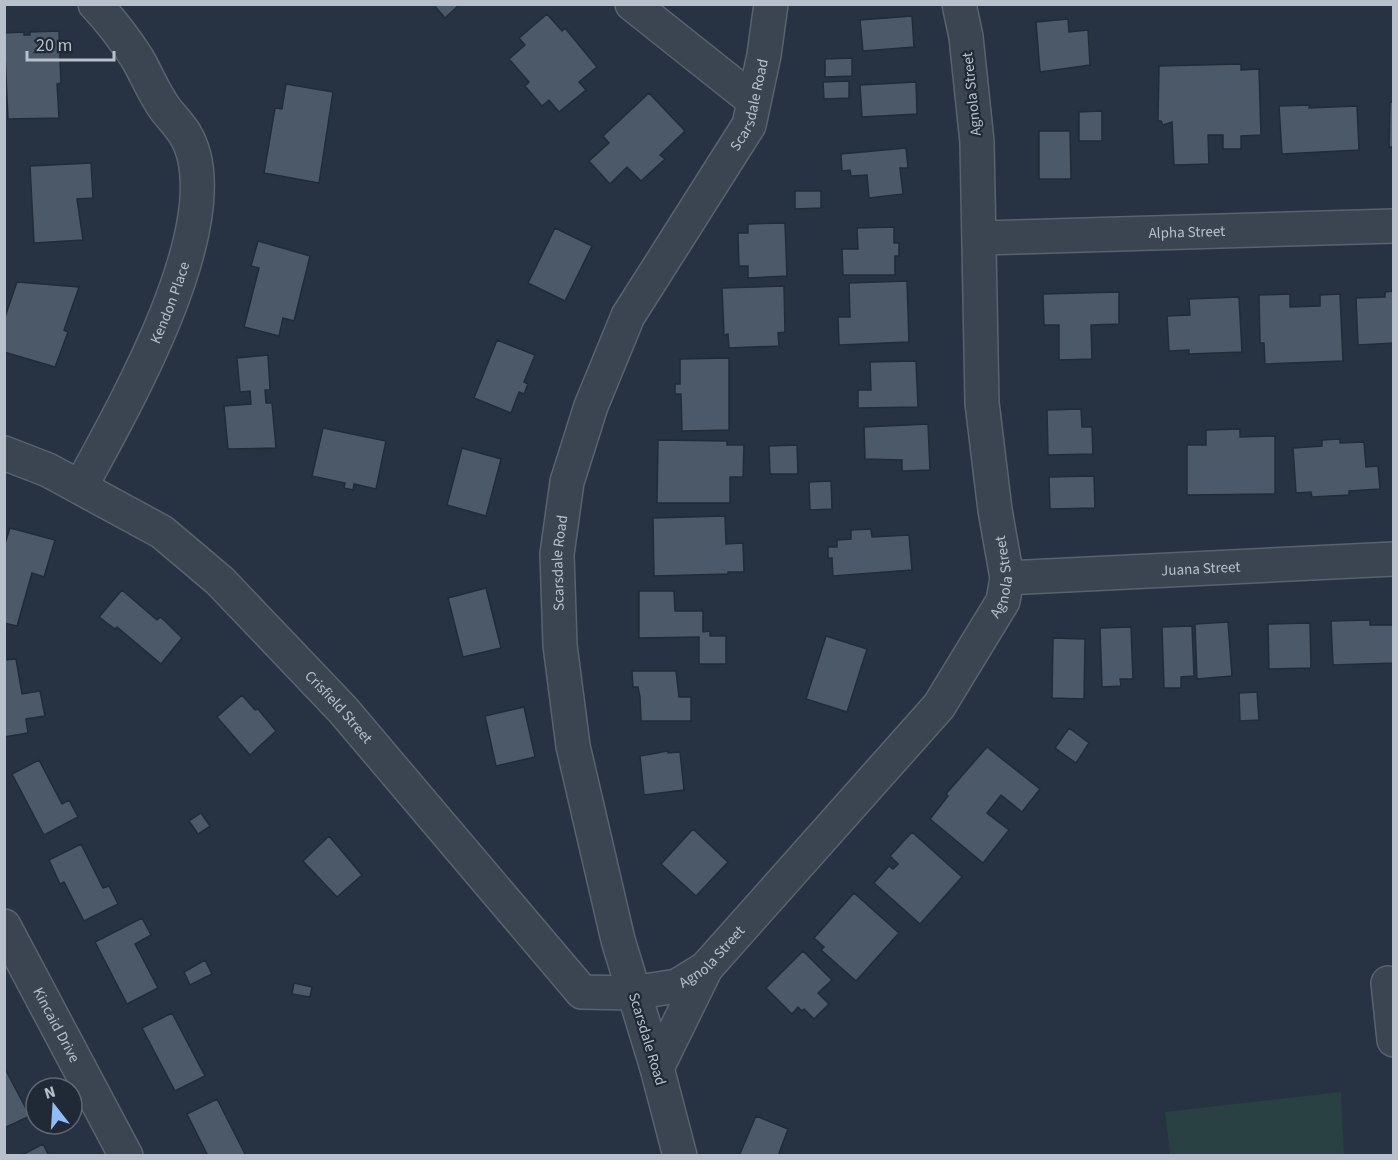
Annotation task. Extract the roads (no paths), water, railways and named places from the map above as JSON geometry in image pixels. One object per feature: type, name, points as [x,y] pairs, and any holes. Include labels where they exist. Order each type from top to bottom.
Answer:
[{"type":"street","name":"Kendon Place","points":[[81,486],[136,383],[174,293],[192,231],[197,185],[194,155],[182,125],[166,110],[116,27],[95,4]]},
{"type":"street","points":[[632,4],[754,101]]},
{"type":"street","name":"Scarsdale Road","points":[[680,1155],[657,1068],[632,993],[573,746],[560,645],[557,554],[567,482],[591,406],[628,316],[749,124],[771,4]]},
{"type":"street","name":"Agnola Street","points":[[632,993],[677,986],[706,968],[939,706],[1003,601],[1007,578],[995,510],[982,403],[980,237],[976,142],[966,38],[959,4]]},
{"type":"street","name":"Alpha Street","points":[[980,237],[1394,226]]},
{"type":"street","name":"Crisfield Street","points":[[4,453],[81,486],[162,532],[220,581],[343,710],[582,992],[632,993]]},
{"type":"street","name":"Juana Street","points":[[1007,578],[1394,559]]},
{"type":"street","name":"Kincaid Drive","points":[[4,926],[126,1155]]},
{"type":"street","points":[[657,1068],[706,968]]},
{"type":"street","points":[[1388,983],[1394,1040]]}]
